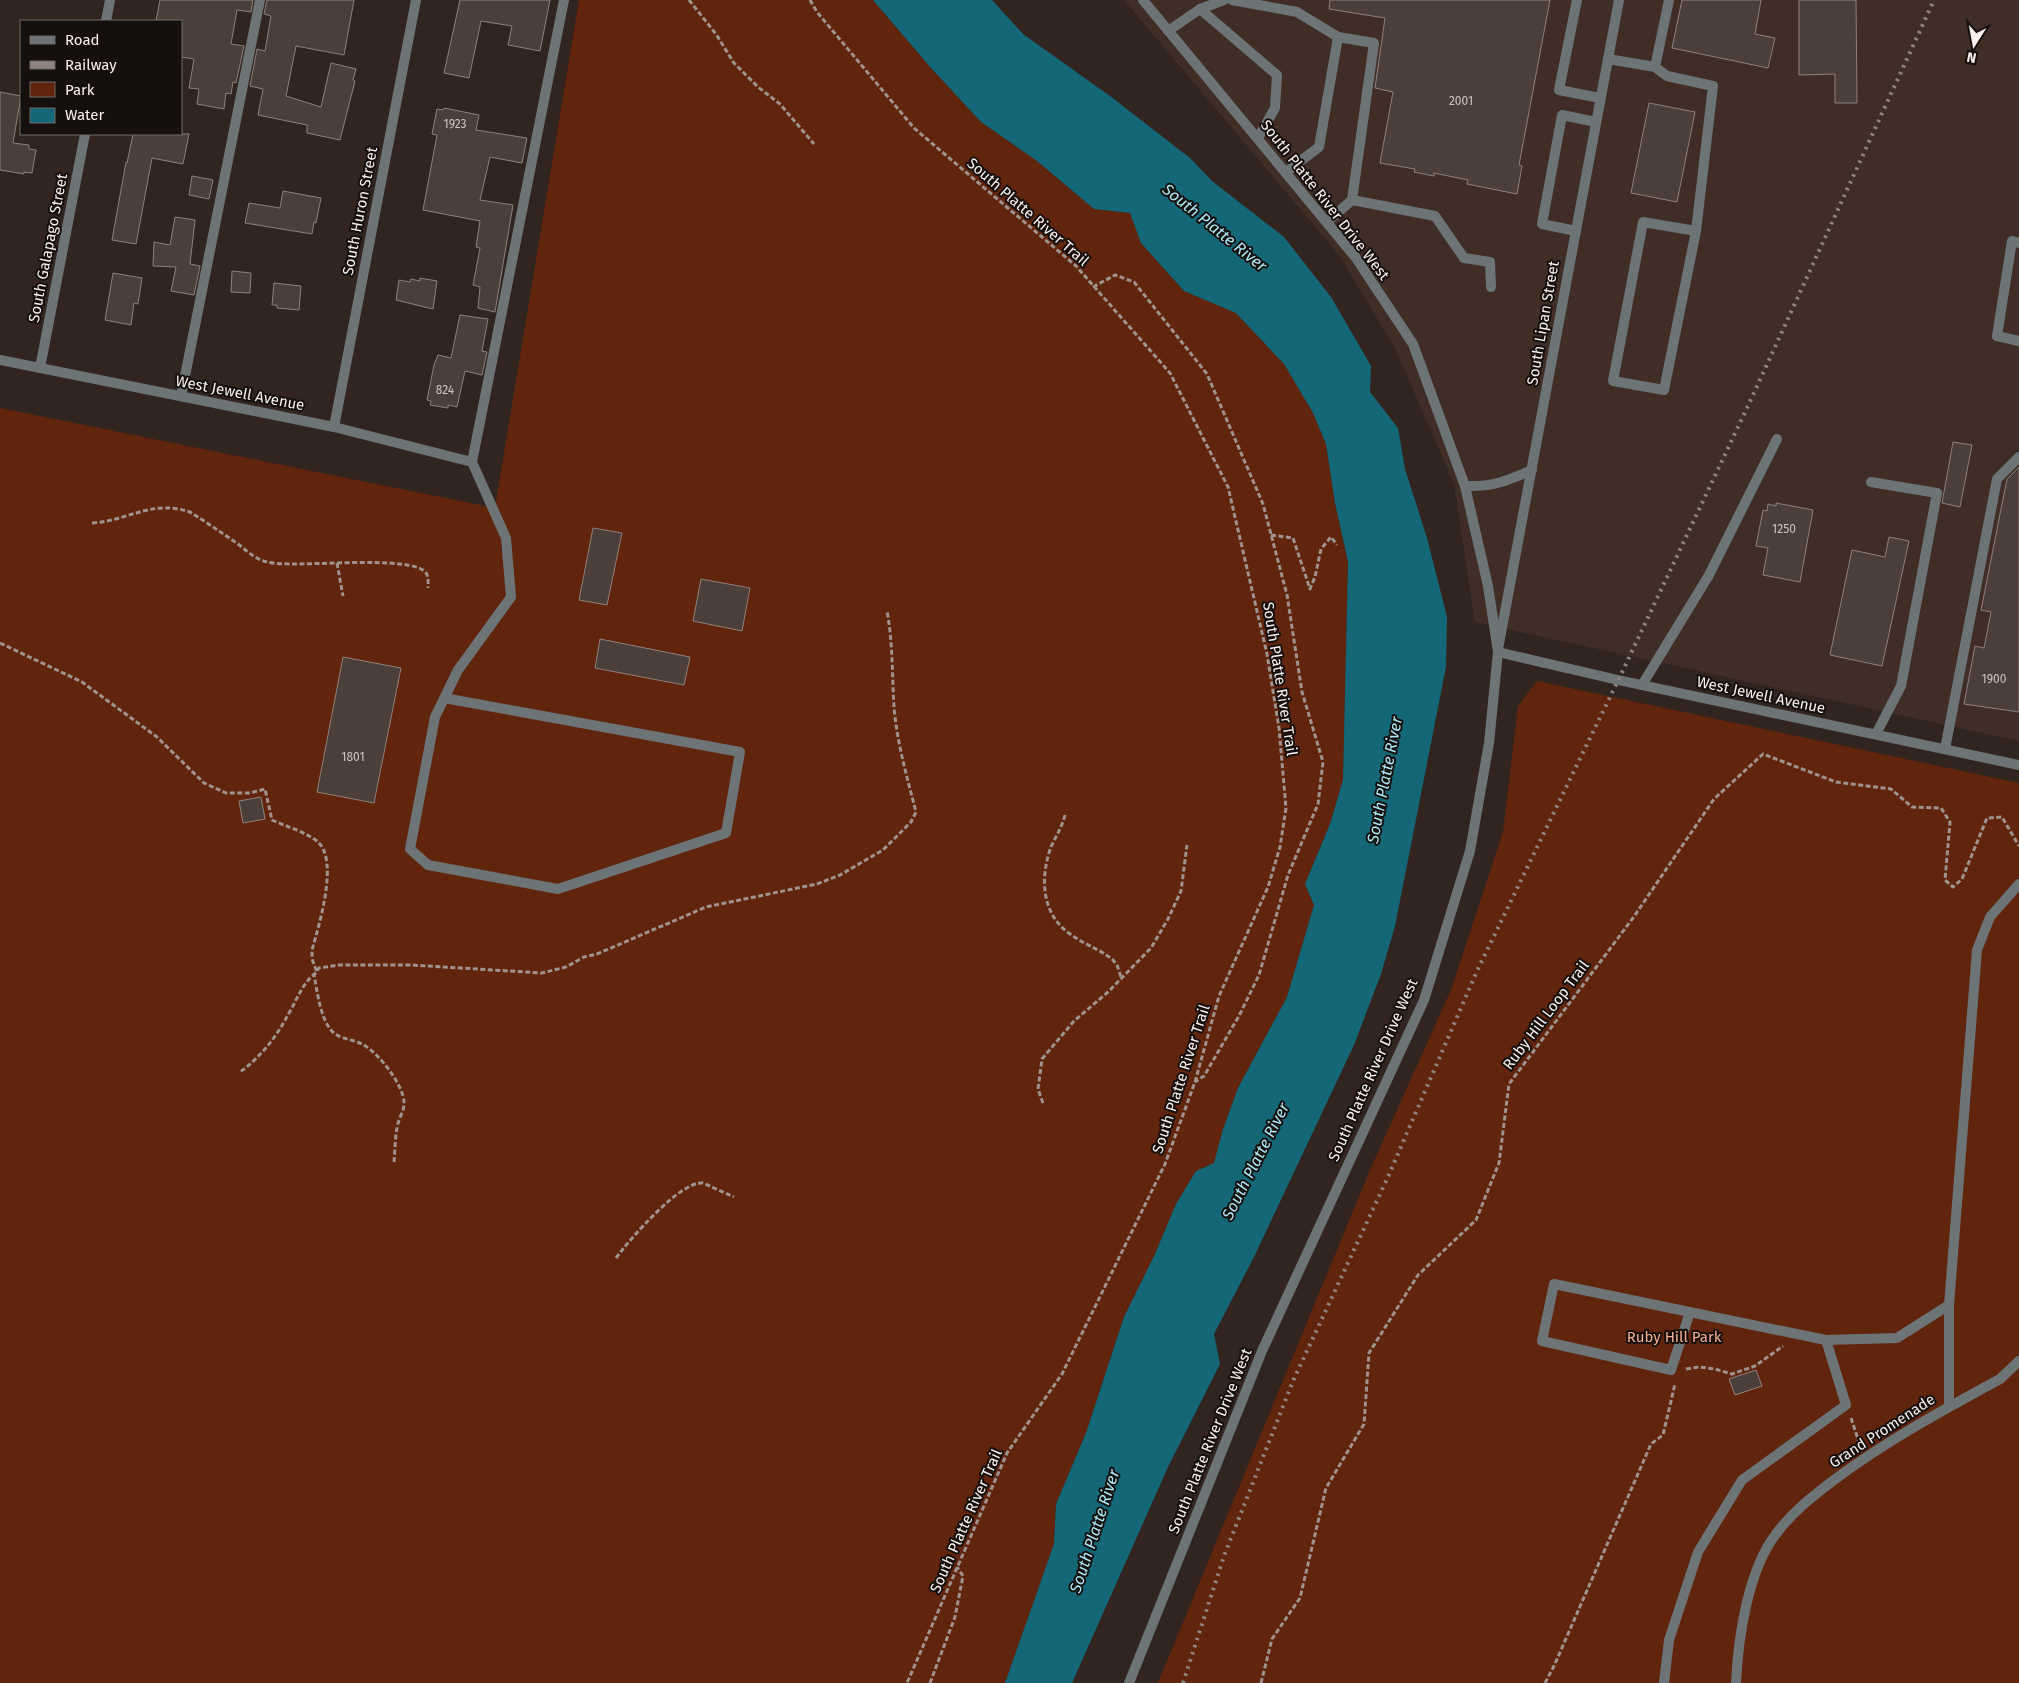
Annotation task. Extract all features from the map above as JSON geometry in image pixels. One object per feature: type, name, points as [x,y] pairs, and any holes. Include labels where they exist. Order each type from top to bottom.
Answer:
[{"type":"street","points":[[106,20],[110,0]]},
{"type":"street","points":[[181,396],[260,0]]},
{"type":"street","name":"South Huron Street","points":[[334,427],[416,0]]},
{"type":"street","points":[[444,698],[740,752],[726,834],[558,889],[428,865],[410,849],[435,717],[444,698],[458,670],[511,597],[506,538],[472,462],[564,0]]},
{"type":"street","name":"South Platte River Drive West","points":[[1129,1683],[1262,1351],[1424,1000],[1470,851],[1489,744],[1498,652],[1488,586],[1466,486],[1413,344],[1356,258],[1143,0]]},
{"type":"street","points":[[1168,31],[1200,9],[1224,0]]},
{"type":"street","points":[[1232,0],[1297,12],[1338,37],[1374,43],[1352,200],[1327,222]]},
{"type":"street","points":[[1577,0],[1560,90],[1600,98]]},
{"type":"street","name":"South Lipan Street","points":[[1498,652],[1618,0]]},
{"type":"street","points":[[1655,67],[1669,0]]},
{"type":"street","points":[[1200,9],[1277,75],[1275,108],[1258,138]]},
{"type":"street","points":[[1286,172],[1319,147],[1338,37]]},
{"type":"street","points":[[1608,59],[1655,67],[1667,76],[1713,86],[1696,231],[1664,390],[1613,380],[1642,222],[1696,231]]},
{"type":"street","points":[[1576,231],[1542,224],[1560,124],[1562,115],[1596,122]]},
{"type":"street","name":"South Galapago Street","points":[[40,368],[85,135]]},
{"type":"street","points":[[1352,200],[1435,216],[1464,258],[1490,262],[1491,287]]},
{"type":"street","points":[[2019,243],[2012,241],[1997,336],[2019,341]]},
{"type":"street","name":"West Jewell Avenue","points":[[0,360],[334,427],[472,462]]},
{"type":"street","points":[[1642,685],[1709,575],[1777,439]]},
{"type":"street","points":[[1946,749],[1997,479],[2019,457]]},
{"type":"street","points":[[1466,486],[1498,484],[1532,470]]},
{"type":"street","points":[[1871,482],[1937,493],[1901,686],[1876,734]]},
{"type":"street","name":"West Jewell Avenue","points":[[1498,652],[1642,685],[2019,765]]},
{"type":"street","points":[[1949,1406],[1949,1305],[1977,950],[1990,917],[2019,884]]},
{"type":"street","points":[[1690,1312],[1670,1370],[1542,1341],[1554,1284],[1690,1312],[1798,1335],[1826,1340],[1897,1338],[1949,1305]]},
{"type":"street","points":[[1664,1683],[1669,1640],[1698,1552],[1742,1480],[1846,1405],[1826,1340]]},
{"type":"street","name":"Grand Promenade","points":[[1736,1683],[1738,1651],[1748,1600],[1757,1569],[1775,1535],[1805,1502],[1864,1457],[1949,1406],[2000,1379],[2019,1362]]},
{"type":"path","points":[[689,0],[716,34],[734,63],[762,91],[780,104],[814,144]]},
{"type":"path","name":"South Platte River Trail","points":[[810,0],[817,12],[914,128],[1076,266],[1170,372],[1228,487],[1267,654],[1279,728],[1286,808],[1280,847],[1268,887],[1219,996],[1195,1082],[1165,1164],[1062,1374],[1007,1453],[907,1683]]},
{"type":"path","points":[[1093,287],[1115,275],[1134,282],[1207,374],[1263,504],[1287,595],[1302,692],[1323,762],[1318,804],[1288,875],[1259,975],[1239,1016],[1204,1076],[1195,1082]]},
{"type":"path","points":[[92,523],[102,522],[141,510],[179,508],[190,512],[252,556],[265,562],[281,564],[394,564],[420,568],[427,574],[428,588]]},
{"type":"path","points":[[1271,535],[1293,538],[1310,589],[1315,577],[1321,548],[1332,537],[1337,545]]},
{"type":"path","points":[[337,563],[342,596]]},
{"type":"path","points":[[240,1072],[274,1039],[304,986],[319,968],[334,966],[411,965],[542,973],[566,967],[584,957],[597,954],[706,907],[817,884],[840,875],[883,850],[911,822],[916,812],[904,769],[896,723],[892,654],[887,611]]},
{"type":"path","points":[[0,643],[89,687],[157,737],[204,783],[226,793],[250,793],[265,789],[272,820],[317,842],[325,853],[328,863],[326,891],[312,950],[318,996],[326,1023],[332,1032],[362,1044],[382,1060],[401,1091],[404,1104],[397,1127],[394,1162]]},
{"type":"path","name":"Ruby Hill Loop Trail","points":[[1261,1683],[1272,1639],[1300,1598],[1326,1488],[1364,1424],[1369,1353],[1418,1275],[1476,1220],[1500,1163],[1509,1084],[1633,918],[1714,799],[1763,754],[1836,782],[1892,789],[1912,807],[1941,808],[1950,822],[1945,880],[1953,887],[1962,879],[1987,818],[2002,817],[2019,846]]},
{"type":"path","points":[[1065,815],[1046,864],[1044,887],[1050,914],[1068,933],[1113,960],[1121,972],[1121,978]]},
{"type":"path","points":[[1043,1103],[1038,1089],[1042,1059],[1074,1021],[1097,1003],[1151,948],[1168,919],[1180,890],[1186,845]]},
{"type":"path","points":[[616,1258],[662,1206],[681,1190],[699,1182],[734,1196]]},
{"type":"path","points":[[1678,1371],[1699,1366],[1732,1374],[1755,1366],[1798,1335]]},
{"type":"path","points":[[1545,1683],[1622,1514],[1651,1444],[1663,1435],[1676,1380]]},
{"type":"path","points":[[1846,1405],[1864,1457]]},
{"type":"path","points":[[930,1683],[955,1617],[963,1576],[957,1566]]},
{"type":"shaded area","points":[[1124,0],[2019,0],[2019,741],[1475,622],[1454,484],[1396,350],[1339,255]]},
{"type":"green space","points":[[579,0],[873,0],[931,68],[981,122],[1037,161],[1094,209],[1130,213],[1141,243],[1184,291],[1236,313],[1284,364],[1313,413],[1326,444],[1335,503],[1348,562],[1343,780],[1330,824],[1305,884],[1314,905],[1287,997],[1238,1088],[1223,1129],[1214,1164],[1196,1171],[1176,1204],[1155,1254],[1124,1317],[1086,1433],[1056,1504],[1054,1544],[1005,1683],[0,1683],[0,408],[495,508]]},
{"type":"green space","name":"Ruby Hill Park","points":[[1537,681],[2019,783],[2019,1683],[1158,1683],[1370,1170],[1451,990],[1503,832],[1518,706]]},
{"type":"water","name":"South Platte River","points":[[873,0],[992,0],[1023,34],[1110,96],[1190,158],[1212,181],[1284,237],[1331,297],[1371,366],[1370,392],[1398,428],[1405,469],[1427,538],[1447,617],[1446,667],[1395,926],[1381,974],[1354,1045],[1254,1257],[1214,1334],[1220,1364],[1168,1467],[1072,1683],[1005,1683],[1054,1544],[1056,1504],[1086,1433],[1124,1317],[1155,1254],[1176,1204],[1196,1171],[1214,1163],[1223,1129],[1238,1088],[1287,997],[1314,905],[1305,884],[1330,824],[1343,780],[1348,562],[1335,503],[1326,444],[1313,413],[1284,364],[1236,313],[1184,291],[1141,243],[1130,213],[1094,209],[1037,161],[981,122],[931,68]]},
{"type":"building","points":[[160,0],[253,0],[251,12],[237,10],[231,44],[244,46],[236,83],[233,82],[231,94],[226,93],[224,109],[197,104],[199,89],[189,88],[194,59],[182,57],[182,20],[156,20]]},
{"type":"building","points":[[267,0],[354,0],[344,55],[296,46],[286,96],[321,107],[331,63],[356,69],[353,80],[355,81],[340,140],[307,133],[307,125],[258,115],[263,89],[250,86],[257,49],[265,51],[271,16],[264,14]]},
{"type":"building","points":[[460,0],[550,0],[540,51],[508,45],[512,26],[481,21],[469,78],[444,73]]},
{"type":"building","points":[[1330,0],[1550,0],[1519,165],[1522,166],[1517,194],[1467,184],[1468,180],[1434,173],[1434,176],[1414,172],[1415,169],[1380,163],[1393,92],[1375,88],[1385,18],[1329,9]]},
{"type":"building","points":[[1682,0],[1761,0],[1755,34],[1775,38],[1768,68],[1672,48]]},
{"type":"building","points":[[1799,0],[1856,0],[1857,103],[1835,103],[1835,74],[1799,75]]},
{"type":"building","points":[[0,92],[20,96],[13,143],[29,145],[29,149],[36,150],[32,173],[24,172],[24,174],[0,170]]},
{"type":"building","points":[[1649,103],[1695,112],[1677,202],[1631,193]]},
{"type":"building","points":[[444,108],[479,115],[476,130],[527,138],[522,163],[490,157],[480,200],[513,205],[495,312],[478,308],[480,287],[473,285],[480,248],[476,247],[480,221],[423,210],[437,135],[432,134],[437,109],[443,110]]},
{"type":"building","points":[[189,134],[183,164],[152,158],[136,244],[112,240],[133,135]]},
{"type":"building","points":[[192,176],[213,180],[209,199],[189,195]]},
{"type":"building","points":[[283,191],[321,198],[312,234],[245,223],[249,203],[280,208]]},
{"type":"building","points":[[175,217],[195,220],[190,264],[200,266],[194,295],[171,291],[176,267],[153,266],[154,242],[170,245]]},
{"type":"building","points":[[232,271],[251,273],[250,293],[231,292]]},
{"type":"building","points":[[113,273],[142,278],[138,304],[134,303],[131,325],[105,320]]},
{"type":"building","points":[[420,278],[437,281],[433,309],[396,300],[399,280],[410,282],[411,279],[420,281]]},
{"type":"building","points":[[274,283],[301,286],[299,310],[277,308],[277,305],[272,305]]},
{"type":"building","points":[[460,315],[488,319],[482,351],[487,352],[482,375],[465,371],[457,407],[448,405],[448,408],[430,405],[431,401],[427,400],[434,365],[438,355],[451,358]]},
{"type":"building","points":[[1953,442],[1972,445],[1960,507],[1942,503]]},
{"type":"building","points":[[2019,467],[2019,712],[1964,704],[1975,646],[1984,648],[1991,612],[1981,610],[2007,479]]},
{"type":"building","points":[[1776,503],[1813,510],[1800,582],[1763,575],[1768,548],[1756,546],[1763,510],[1767,511],[1768,504],[1776,506]]},
{"type":"building","points":[[593,528],[622,533],[607,605],[579,600]]},
{"type":"building","points":[[1889,537],[1909,541],[1882,666],[1830,655],[1852,550],[1885,557]]},
{"type":"building","points":[[701,579],[750,588],[742,631],[693,621]]},
{"type":"building","points":[[600,639],[690,657],[684,685],[595,668]]},
{"type":"building","points":[[343,657],[401,668],[374,803],[317,792]]},
{"type":"building","points":[[261,797],[265,819],[243,823],[239,801]]},
{"type":"building","points":[[1756,1370],[1762,1386],[1735,1395],[1729,1379]]},
{"type":"railway","points":[[1183,1683],[1224,1556],[1293,1381],[1387,1179],[1477,971],[1626,664],[1747,408],[1934,0]]}]
